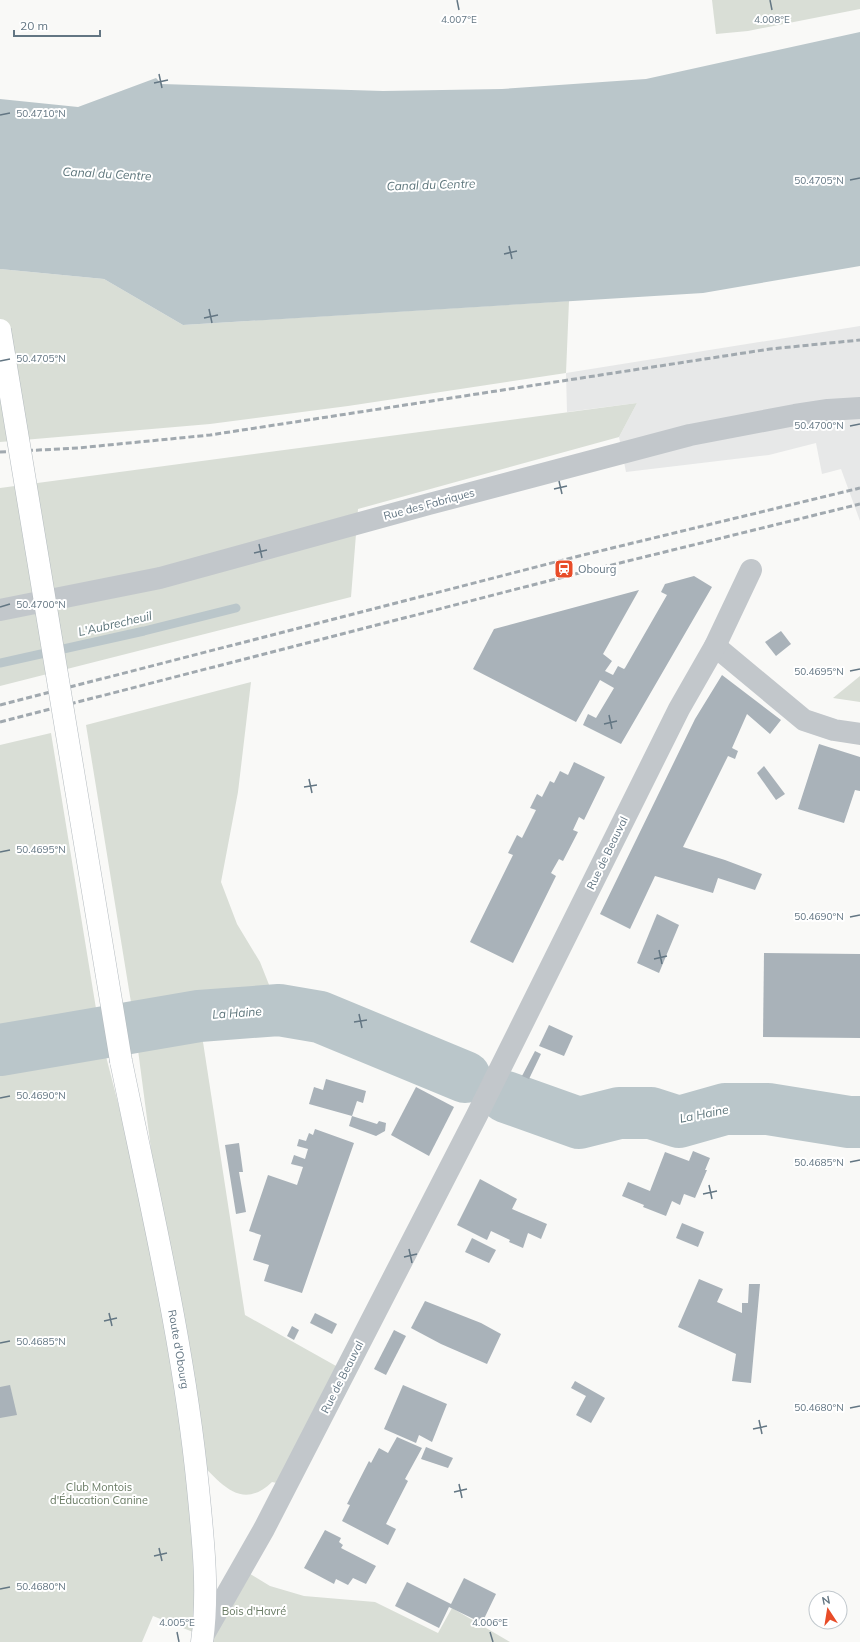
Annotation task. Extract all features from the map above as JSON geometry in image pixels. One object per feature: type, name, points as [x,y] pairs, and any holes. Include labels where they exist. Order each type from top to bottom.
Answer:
[{"type":"main road","name":"Route d'Obourg","points":[[0,330],[121,1061],[187,1393],[202,1532],[205,1590],[202,1639]]},
{"type":"street","name":"Rue des Fabriques","points":[[0,610],[160,578],[429,504],[690,435],[795,415],[828,410],[860,408]]},
{"type":"street","name":"Rue de Beauval","points":[[202,1639],[264,1529],[477,1115],[502,1062],[679,709],[715,646],[751,570]]},
{"type":"street","points":[[715,646],[804,720],[834,730],[860,734]]},
{"type":"shaded area","points":[[860,326],[860,521],[841,469],[822,474],[816,443],[769,455],[626,472],[619,437],[637,403],[567,412],[566,373]]},
{"type":"green space","points":[[712,0],[860,0],[860,9],[748,31],[716,34]]},
{"type":"green space","points":[[0,269],[104,279],[183,325],[569,301],[566,373],[348,406],[210,424],[0,442]]},
{"type":"green space","points":[[637,403],[619,437],[358,509],[351,597],[0,686],[0,488]]},
{"type":"green space","points":[[860,676],[860,702],[833,698]]},
{"type":"green space","points":[[251,682],[238,792],[221,882],[237,924],[260,962],[279,1010],[199,1016],[245,1315],[345,1371],[287,1485],[272,1482],[260,1491],[250,1494],[240,1494],[222,1484],[196,1459],[203,1635],[242,1569],[270,1586],[304,1596],[375,1602],[438,1633],[452,1608],[510,1642],[202,1642],[203,1636],[153,1616],[142,1642],[0,1642],[0,745],[51,733],[100,1033],[173,1317],[135,1027],[86,725]]},
{"type":"water","name":"Canal du Centre","points":[[860,32],[860,266],[703,293],[183,325],[104,279],[0,269],[0,99],[78,107],[156,78],[162,84],[383,91],[502,89],[646,79]]},
{"type":"building","points":[[694,576],[712,587],[621,744],[583,725],[588,714],[596,718],[614,688],[600,680],[576,722],[473,669],[494,629],[639,590],[603,654],[612,661],[605,671],[613,675],[618,666],[624,669],[625,668],[667,595],[661,592],[665,584]]},
{"type":"building","points":[[781,631],[791,644],[776,656],[765,642]]},
{"type":"building","points":[[722,675],[781,720],[770,734],[747,714],[732,748],[738,751],[735,759],[728,756],[683,847],[725,860],[762,874],[755,890],[718,878],[713,893],[655,876],[630,929],[600,914],[695,719]]},
{"type":"building","points":[[819,744],[860,757],[860,791],[855,790],[844,823],[798,809]]},
{"type":"building","points":[[574,762],[605,777],[584,820],[579,817],[573,830],[578,832],[563,861],[559,859],[551,873],[556,876],[513,963],[470,942],[513,855],[508,853],[517,835],[522,838],[536,810],[530,808],[537,794],[542,797],[550,781],[554,783],[560,771],[568,775]]},
{"type":"building","points":[[764,766],[785,794],[776,800],[757,773]]},
{"type":"building","points":[[657,914],[679,925],[659,973],[637,963]]},
{"type":"building","points":[[764,953],[860,954],[860,1038],[763,1037]]},
{"type":"building","points":[[549,1025],[573,1036],[564,1056],[539,1046]]},
{"type":"building","points":[[535,1051],[541,1054],[529,1079],[522,1076]]},
{"type":"building","points":[[326,1079],[366,1091],[363,1103],[357,1101],[352,1116],[309,1104],[314,1087],[323,1090]]},
{"type":"building","points":[[416,1087],[454,1107],[429,1156],[391,1135]]},
{"type":"building","points":[[352,1116],[377,1124],[379,1121],[386,1123],[385,1131],[376,1136],[349,1126]]},
{"type":"building","points":[[315,1129],[354,1143],[302,1293],[264,1281],[269,1265],[253,1260],[261,1235],[249,1231],[268,1175],[297,1185],[303,1167],[291,1164],[294,1155],[305,1159],[308,1149],[297,1146],[299,1139],[306,1141],[309,1133],[313,1135]]},
{"type":"building","points":[[239,1143],[243,1172],[239,1172],[246,1212],[236,1214],[225,1145]]},
{"type":"building","points":[[693,1151],[710,1158],[705,1170],[707,1170],[695,1198],[684,1194],[680,1205],[672,1201],[666,1216],[643,1207],[644,1205],[622,1196],[628,1182],[650,1191],[665,1152],[689,1161]]},
{"type":"building","points":[[480,1179],[517,1199],[512,1209],[547,1224],[541,1239],[528,1233],[523,1248],[509,1242],[510,1240],[491,1231],[487,1240],[457,1225]]},
{"type":"building","points":[[682,1223],[704,1232],[698,1247],[676,1238]]},
{"type":"building","points":[[472,1238],[496,1250],[489,1263],[465,1252]]},
{"type":"building","points":[[699,1279],[723,1289],[717,1302],[742,1313],[742,1303],[748,1303],[749,1284],[760,1284],[751,1383],[732,1381],[736,1354],[678,1327]]},
{"type":"building","points":[[425,1301],[481,1323],[501,1334],[487,1364],[441,1344],[411,1328]]},
{"type":"building","points":[[315,1313],[337,1324],[332,1334],[310,1323]]},
{"type":"building","points":[[292,1326],[299,1330],[294,1340],[287,1336]]},
{"type":"building","points":[[394,1330],[406,1336],[386,1375],[374,1369]]},
{"type":"building","points":[[575,1381],[605,1398],[591,1423],[576,1415],[586,1396],[571,1388]]},
{"type":"building","points":[[10,1385],[17,1415],[0,1418],[0,1387]]},
{"type":"building","points":[[403,1385],[447,1404],[432,1442],[419,1435],[416,1443],[384,1429]]},
{"type":"building","points":[[397,1437],[422,1448],[405,1479],[408,1481],[386,1524],[396,1529],[388,1545],[342,1521],[350,1505],[347,1504],[369,1461],[371,1463],[379,1448],[388,1453]]},
{"type":"building","points":[[426,1447],[453,1458],[448,1468],[421,1459]]},
{"type":"building","points":[[325,1530],[341,1538],[339,1542],[343,1545],[341,1548],[376,1566],[366,1584],[353,1578],[348,1585],[336,1579],[334,1584],[304,1568]]},
{"type":"building","points":[[464,1578],[496,1594],[482,1623],[449,1607],[439,1628],[395,1606],[407,1582],[451,1604]]},
{"type":"waterway","name":"L'Aubrecheuil","points":[[0,663],[144,631],[236,608]]},
{"type":"waterway","name":"La Haine","points":[[0,1050],[199,1016],[279,1010],[320,1017],[465,1077]]},
{"type":"waterway","name":"La Haine","points":[[506,1097],[579,1123],[619,1113],[651,1113],[679,1122],[725,1109],[768,1109],[849,1122],[860,1122]]},
{"type":"railway","points":[[0,452],[78,448],[210,435],[770,349],[860,340]]},
{"type":"railway","points":[[0,705],[575,557],[860,488]]},
{"type":"railway","points":[[0,722],[579,573],[860,504]]},
{"type":"place","name":"Obourg","points":[[564,569]]},
{"type":"park label","name":"Club Montois d'Éducation Canine","points":[[99,1493]]},
{"type":"park label","name":"Bois d'Havré","points":[[254,1611]]}]
